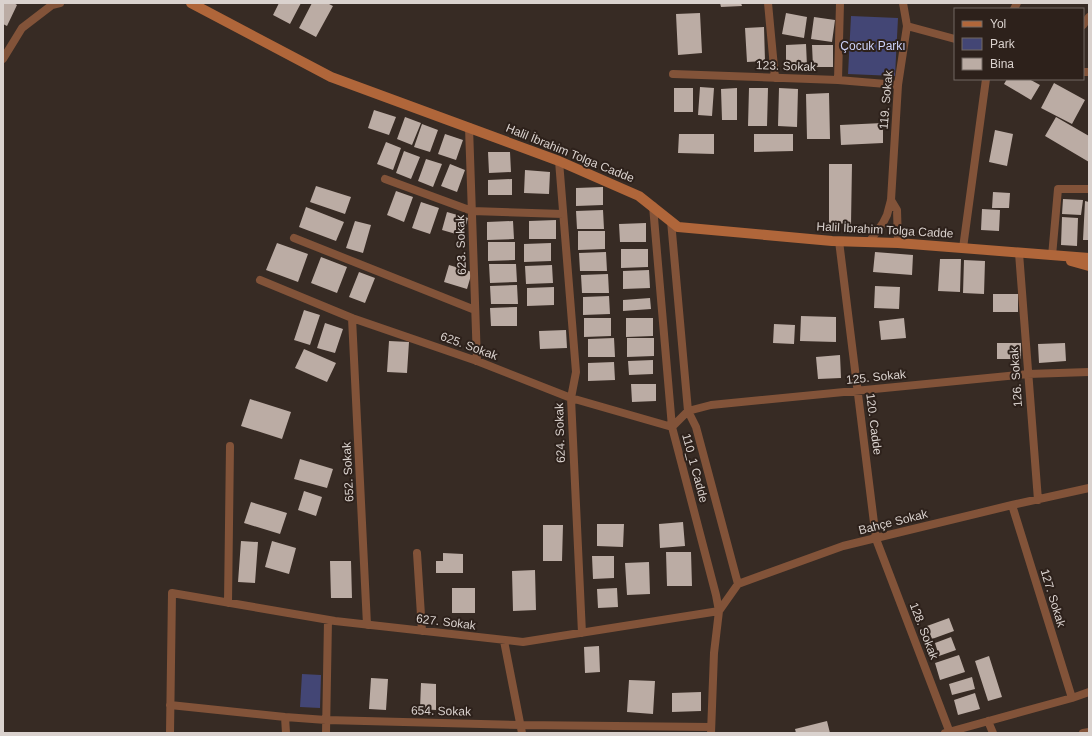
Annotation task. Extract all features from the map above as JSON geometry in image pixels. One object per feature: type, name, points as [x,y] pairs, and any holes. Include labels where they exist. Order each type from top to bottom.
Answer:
[{"type":"street","points":[[3,58],[22,28],[52,5],[60,3]]},
{"type":"street","name":"Halil İbrahim Tolga Cadde","points":[[191,3],[331,77],[559,161],[639,196],[678,227],[839,242],[898,243],[1052,256]]},
{"type":"street","points":[[768,3],[775,78]]},
{"type":"street","points":[[838,80],[840,3]]},
{"type":"street","name":"119. Sokak","points":[[891,200],[898,85],[907,26],[902,3]]},
{"type":"street","points":[[907,26],[954,39]]},
{"type":"street","name":"123. Sokak","points":[[673,74],[838,80],[898,85]]},
{"type":"street","points":[[963,248],[986,80]]},
{"type":"street","name":"623. Sokak","points":[[469,127],[477,361]]},
{"type":"street","name":"624. Sokak","points":[[559,161],[576,372],[571,398],[582,633]]},
{"type":"street","points":[[385,179],[472,211],[563,214]]},
{"type":"street","points":[[1052,256],[1058,189],[1089,189]]},
{"type":"street","points":[[869,242],[883,223],[891,200]]},
{"type":"street","points":[[891,200],[897,210],[898,243]]},
{"type":"street","name":"110_1 Cadde","points":[[653,206],[672,427],[716,595],[719,612],[714,653],[711,730]]},
{"type":"street","name":"110_1 Cadde","points":[[671,221],[688,411],[696,428],[738,584]]},
{"type":"street","points":[[294,238],[475,310]]},
{"type":"street","name":"120. Cadde","points":[[839,242],[876,539]]},
{"type":"street","name":"126. Sokak","points":[[1019,253],[1038,500]]},
{"type":"street","points":[[1052,256],[1089,254]]},
{"type":"street","points":[[1052,256],[1089,258]]},
{"type":"street","points":[[1052,256],[1089,266]]},
{"type":"street","name":"625. Sokak","points":[[260,280],[352,318],[477,361],[571,398],[672,427]]},
{"type":"street","name":"652. Sokak","points":[[352,318],[367,625]]},
{"type":"street","name":"125. Sokak","points":[[688,411],[711,405],[1028,374],[1089,372]]},
{"type":"street","points":[[672,427],[688,411]]},
{"type":"street","points":[[228,603],[230,446]]},
{"type":"street","name":"Bahçe Sokak","points":[[738,584],[844,546],[1089,488]]},
{"type":"street","name":"127. Sokak","points":[[1012,505],[1072,698]]},
{"type":"street","name":"128. Sokak","points":[[876,539],[948,733]]},
{"type":"street","points":[[417,553],[422,631]]},
{"type":"street","points":[[719,612],[738,584]]},
{"type":"street","name":"627. Sokak","points":[[170,705],[172,594],[328,620],[523,642],[719,612]]},
{"type":"street","points":[[326,733],[328,620]]},
{"type":"street","points":[[504,641],[521,729]]},
{"type":"street","points":[[948,733],[1089,692]]},
{"type":"street","points":[[170,705],[170,733]]},
{"type":"street","name":"654. Sokak","points":[[170,705],[326,720],[521,729],[711,730]]},
{"type":"street","points":[[285,717],[286,733]]},
{"type":"street","points":[[988,721],[993,733]]},
{"type":"street","points":[[1083,733],[1089,732]]},
{"type":"green space","name":"Çocuk Parkı","points":[[851,16],[898,18],[895,76],[848,74]]},
{"type":"green space","points":[[302,674],[321,675],[320,708],[300,707]]},
{"type":"building","points":[[3,3],[14,3],[17,5],[7,26],[3,24]]},
{"type":"building","points":[[279,3],[301,3],[290,24],[273,15]]},
{"type":"building","points":[[312,3],[327,3],[333,6],[316,37],[299,28]]},
{"type":"building","points":[[720,3],[741,3],[742,6],[721,7]]},
{"type":"building","points":[[700,13],[702,53],[678,55],[676,14]]},
{"type":"building","points":[[786,13],[807,17],[804,38],[782,34]]},
{"type":"building","points":[[814,17],[835,20],[832,42],[811,39]]},
{"type":"building","points":[[764,27],[765,61],[747,62],[745,28]]},
{"type":"building","points":[[806,44],[807,66],[786,67],[786,45]]},
{"type":"building","points":[[812,45],[833,45],[833,67],[813,67]]},
{"type":"building","points":[[1006,80],[1031,80],[1040,85],[1031,100],[1004,84]]},
{"type":"building","points":[[1054,83],[1085,100],[1072,124],[1041,108]]},
{"type":"building","points":[[700,87],[714,88],[712,116],[698,115]]},
{"type":"building","points":[[674,88],[693,88],[693,112],[674,112]]},
{"type":"building","points":[[737,88],[737,120],[722,120],[721,89]]},
{"type":"building","points":[[749,88],[768,88],[767,126],[748,126]]},
{"type":"building","points":[[779,88],[798,89],[797,127],[778,126]]},
{"type":"building","points":[[829,93],[830,139],[807,139],[806,94]]},
{"type":"building","points":[[374,110],[396,117],[389,135],[368,128]]},
{"type":"building","points":[[405,117],[421,123],[412,145],[397,139]]},
{"type":"building","points":[[1056,117],[1089,136],[1089,162],[1045,136]]},
{"type":"building","points":[[883,123],[883,143],[841,145],[840,125]]},
{"type":"building","points":[[422,124],[438,130],[430,152],[414,147]]},
{"type":"building","points":[[995,130],[1013,134],[1007,166],[989,162]]},
{"type":"building","points":[[445,134],[463,140],[456,160],[438,154]]},
{"type":"building","points":[[679,134],[714,134],[714,154],[678,153]]},
{"type":"building","points":[[754,134],[793,134],[793,151],[754,152]]},
{"type":"building","points":[[386,142],[401,148],[393,170],[377,164]]},
{"type":"building","points":[[404,151],[420,157],[411,179],[396,173]]},
{"type":"building","points":[[488,152],[510,152],[511,172],[489,173]]},
{"type":"building","points":[[426,159],[442,164],[433,187],[418,181]]},
{"type":"building","points":[[450,164],[465,170],[457,192],[441,186]]},
{"type":"building","points":[[829,164],[852,164],[851,224],[829,223]]},
{"type":"building","points":[[525,170],[550,172],[549,194],[524,193]]},
{"type":"building","points":[[512,179],[512,195],[488,195],[488,180]]},
{"type":"building","points":[[316,186],[351,197],[345,214],[310,202]]},
{"type":"building","points":[[603,187],[603,205],[576,206],[576,188]]},
{"type":"building","points":[[396,191],[413,197],[404,222],[387,215]]},
{"type":"building","points":[[993,192],[1010,193],[1009,208],[992,208]]},
{"type":"building","points":[[1063,199],[1083,200],[1081,215],[1062,214]]},
{"type":"building","points":[[1085,201],[1089,202],[1089,240],[1083,240]]},
{"type":"building","points":[[421,202],[439,208],[430,234],[412,228]]},
{"type":"building","points":[[306,207],[344,222],[336,241],[299,227]]},
{"type":"building","points":[[982,209],[1000,210],[999,231],[981,230]]},
{"type":"building","points":[[603,210],[604,229],[577,229],[576,211]]},
{"type":"building","points":[[447,212],[468,218],[463,236],[442,230]]},
{"type":"building","points":[[1062,217],[1078,218],[1077,246],[1061,245]]},
{"type":"building","points":[[556,220],[556,239],[529,239],[529,221]]},
{"type":"building","points":[[355,221],[371,225],[363,253],[346,248]]},
{"type":"building","points":[[513,221],[514,239],[487,240],[487,222]]},
{"type":"building","points":[[646,223],[646,242],[620,242],[619,224]]},
{"type":"building","points":[[578,231],[605,231],[605,249],[578,250]]},
{"type":"building","points":[[488,242],[515,242],[515,260],[488,261]]},
{"type":"building","points":[[277,243],[308,254],[298,282],[266,270]]},
{"type":"building","points":[[551,243],[551,261],[524,262],[524,244]]},
{"type":"building","points":[[621,249],[648,249],[648,267],[621,268]]},
{"type":"building","points":[[606,252],[607,271],[580,271],[579,253]]},
{"type":"building","points":[[875,252],[913,255],[912,275],[873,272]]},
{"type":"building","points":[[321,257],[347,267],[337,293],[311,283]]},
{"type":"building","points":[[940,259],[961,259],[960,292],[938,291]]},
{"type":"building","points":[[964,260],[985,261],[984,294],[963,293]]},
{"type":"building","points":[[489,264],[516,264],[517,282],[490,283]]},
{"type":"building","points":[[449,265],[472,272],[467,289],[444,282]]},
{"type":"building","points":[[552,265],[553,283],[526,284],[525,266]]},
{"type":"building","points":[[649,270],[650,288],[623,289],[623,271]]},
{"type":"building","points":[[359,272],[375,278],[365,303],[349,297]]},
{"type":"building","points":[[608,274],[609,293],[582,293],[581,275]]},
{"type":"building","points":[[517,285],[518,304],[491,304],[490,286]]},
{"type":"building","points":[[875,286],[900,287],[899,309],[874,308]]},
{"type":"building","points":[[554,287],[554,305],[527,306],[527,288]]},
{"type":"building","points":[[993,294],[1018,294],[1018,312],[993,312]]},
{"type":"building","points":[[609,296],[610,314],[583,315],[583,297]]},
{"type":"building","points":[[650,298],[651,309],[623,311],[623,300]]},
{"type":"building","points":[[517,307],[517,326],[491,326],[490,308]]},
{"type":"building","points":[[304,310],[320,315],[310,345],[294,340]]},
{"type":"building","points":[[801,316],[836,317],[836,342],[800,341]]},
{"type":"building","points":[[584,318],[611,318],[611,336],[584,337]]},
{"type":"building","points":[[626,318],[653,318],[653,336],[626,337]]},
{"type":"building","points":[[904,318],[906,338],[881,340],[879,321]]},
{"type":"building","points":[[325,323],[343,329],[335,353],[317,348]]},
{"type":"building","points":[[774,324],[795,325],[794,344],[773,343]]},
{"type":"building","points":[[566,330],[567,348],[540,349],[539,331]]},
{"type":"building","points":[[614,338],[615,357],[588,357],[588,339]]},
{"type":"building","points":[[627,338],[654,338],[654,356],[627,357]]},
{"type":"building","points":[[389,341],[409,342],[407,373],[387,372]]},
{"type":"building","points":[[997,343],[1021,343],[1021,359],[997,359]]},
{"type":"building","points":[[1065,343],[1066,361],[1039,363],[1038,344]]},
{"type":"building","points":[[304,349],[336,363],[327,382],[295,368]]},
{"type":"building","points":[[840,355],[841,378],[818,379],[816,357]]},
{"type":"building","points":[[653,360],[653,374],[629,375],[628,361]]},
{"type":"building","points":[[614,362],[615,380],[588,381],[588,363]]},
{"type":"building","points":[[631,384],[656,384],[656,401],[632,402]]},
{"type":"building","points":[[250,399],[291,412],[282,439],[241,426]]},
{"type":"building","points":[[300,459],[333,469],[327,488],[294,479]]},
{"type":"building","points":[[304,491],[322,497],[316,516],[298,510]]},
{"type":"building","points":[[251,502],[287,513],[280,534],[244,523]]},
{"type":"building","points":[[683,522],[685,546],[660,548],[659,524]]},
{"type":"building","points":[[597,524],[624,524],[623,547],[597,546]]},
{"type":"building","points":[[543,525],[563,525],[562,561],[543,561]]},
{"type":"building","points":[[241,541],[258,542],[255,583],[238,582]]},
{"type":"building","points":[[272,541],[296,548],[289,574],[265,567]]},
{"type":"building","points":[[666,552],[691,552],[692,586],[667,586]]},
{"type":"building","points":[[443,553],[463,554],[463,573],[436,573],[436,561],[443,561]]},
{"type":"building","points":[[592,556],[614,556],[614,578],[593,579]]},
{"type":"building","points":[[330,561],[351,561],[352,598],[331,598]]},
{"type":"building","points":[[649,562],[650,594],[627,595],[625,563]]},
{"type":"building","points":[[535,570],[536,610],[513,611],[512,571]]},
{"type":"building","points":[[452,588],[475,588],[475,613],[452,613]]},
{"type":"building","points":[[617,588],[618,607],[598,608],[597,589]]},
{"type":"building","points":[[949,618],[954,631],[932,639],[927,626]]},
{"type":"building","points":[[951,637],[956,650],[939,656],[935,643]]},
{"type":"building","points":[[599,646],[600,672],[585,673],[584,647]]},
{"type":"building","points":[[959,655],[965,672],[940,680],[935,663]]},
{"type":"building","points":[[989,656],[1002,697],[988,701],[975,661]]},
{"type":"building","points":[[972,677],[975,689],[952,695],[949,684]]},
{"type":"building","points":[[371,678],[388,679],[386,710],[369,709]]},
{"type":"building","points":[[629,680],[655,681],[653,714],[627,712]]},
{"type":"building","points":[[421,683],[436,684],[436,710],[420,709]]},
{"type":"building","points":[[701,692],[701,711],[672,712],[672,693]]},
{"type":"building","points":[[975,693],[980,709],[958,715],[954,700]]},
{"type":"building","points":[[827,721],[830,733],[796,733],[795,729]]}]
